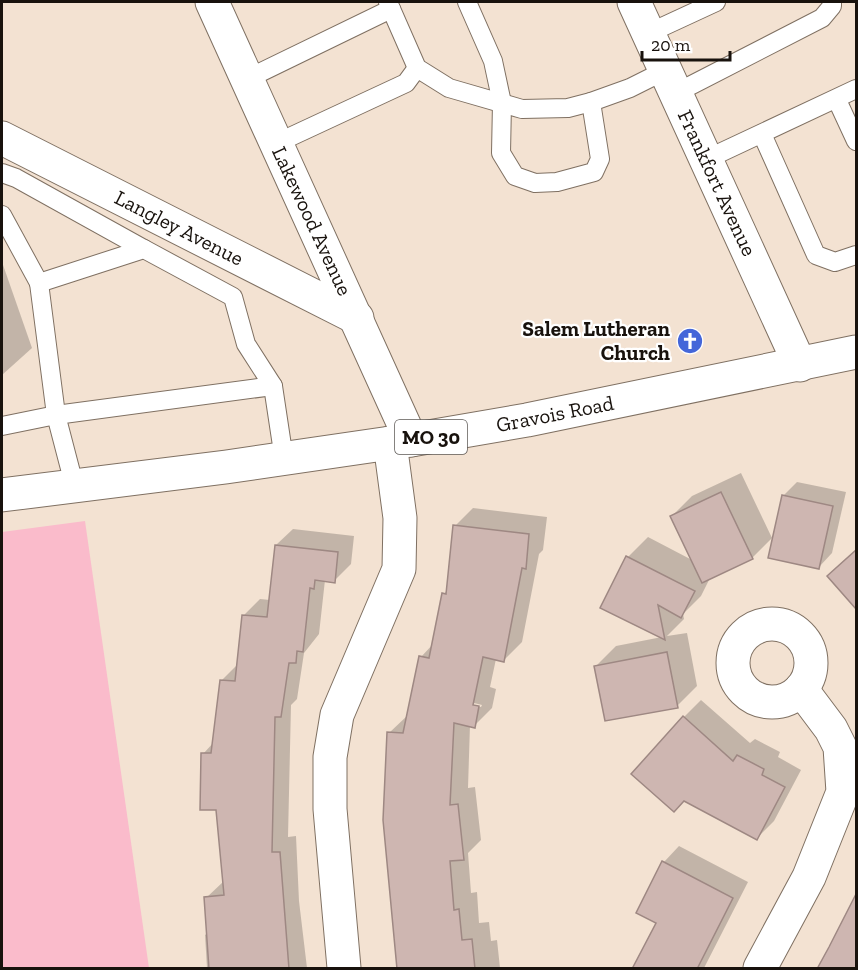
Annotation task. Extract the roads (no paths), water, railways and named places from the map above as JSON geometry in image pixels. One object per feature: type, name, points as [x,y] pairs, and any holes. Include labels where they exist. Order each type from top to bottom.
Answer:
[{"type":"street","name":"Frankfort Avenue","points":[[634,2],[800,365]]},
{"type":"street","name":"Lakewood Avenue","points":[[217,3],[248,80],[357,318],[401,442],[399,569],[337,715],[330,757],[330,809],[344,969]]},
{"type":"street","name":"Langley Avenue","points":[[2,138],[357,318]]},
{"type":"street","name":"Gravois Road","points":[[2,495],[401,442],[527,420],[856,352]]},
{"type":"street","points":[[760,969],[809,877],[843,792],[840,747],[831,729],[801,689]]},
{"type":"lane","points":[[467,2],[493,61],[502,104],[501,153],[515,176],[535,183],[557,182],[594,172],[600,159],[591,102]]},
{"type":"lane","points":[[648,33],[716,2]]},
{"type":"lane","points":[[248,80],[390,5],[417,68],[449,88],[522,109],[568,108],[630,88],[671,82],[822,18],[832,6],[832,2]]},
{"type":"lane","points":[[277,143],[406,83],[417,68]]},
{"type":"lane","points":[[707,159],[837,100],[856,89]]},
{"type":"lane","points":[[837,100],[856,141]]},
{"type":"lane","points":[[762,134],[816,255],[835,262],[856,255]]},
{"type":"lane","points":[[2,173],[233,297],[246,344],[273,386],[284,459]]},
{"type":"lane","points":[[2,215],[39,283],[56,415],[74,484]]},
{"type":"lane","points":[[39,283],[144,249]]},
{"type":"lane","points":[[2,426],[56,415],[273,386]]},
{"type":"place","name":"Salem Lutheran Church","points":[[690,341]]}]
